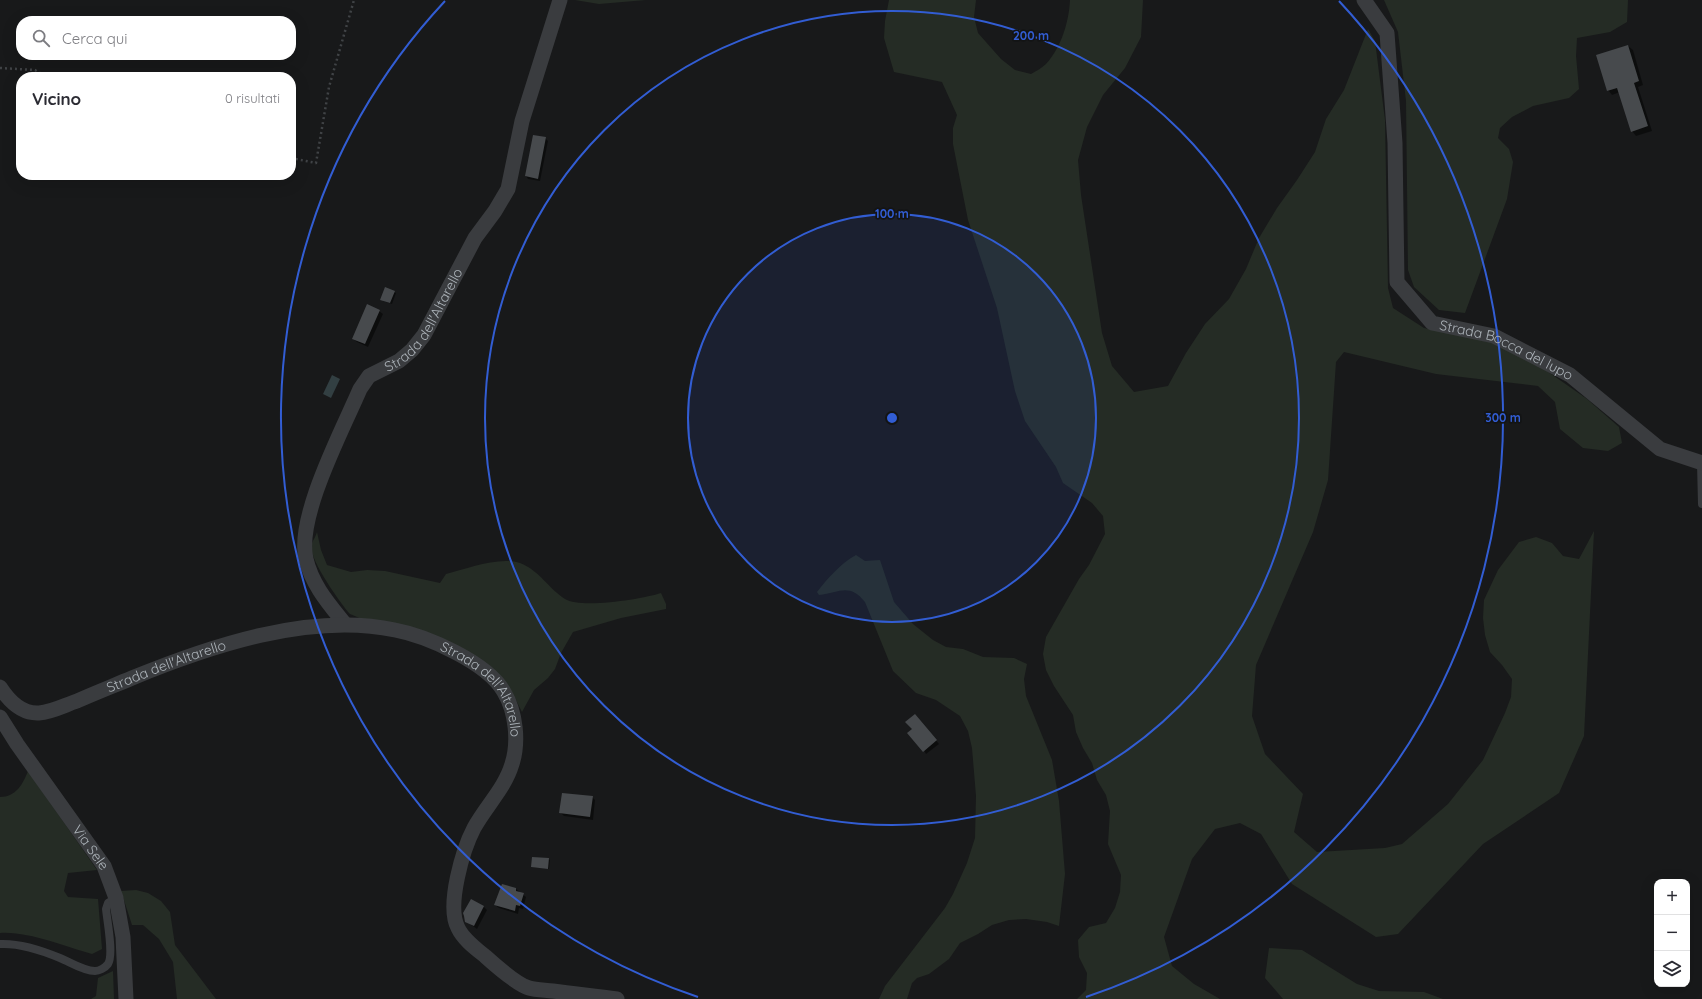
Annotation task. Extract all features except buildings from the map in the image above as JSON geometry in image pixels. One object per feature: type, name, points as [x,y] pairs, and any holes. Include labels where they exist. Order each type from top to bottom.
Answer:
[{"type":"street","name":"Strada dell'Altarello","points":[[345,624],[315,585],[306,558],[305,532],[312,503],[360,389],[369,376],[399,361],[412,350],[424,335],[475,238],[508,190],[522,121],[560,0]]},
{"type":"street","name":"Strada Bocca del lupo","points":[[1364,0],[1387,33],[1395,143],[1397,282],[1432,323],[1494,336],[1570,375],[1660,449],[1702,463]]},
{"type":"street","name":"Strada dell'Altarello","points":[[0,687],[14,705],[26,711],[40,713],[58,708],[159,667],[215,648],[278,631],[330,624],[345,624],[395,630],[429,640],[486,671],[504,691],[513,714],[516,741],[512,764],[499,790],[474,828],[462,858],[455,890],[454,916],[458,928],[471,945],[503,971],[528,988],[617,999]]},
{"type":"street","name":"Via Sele","points":[[0,717],[17,744],[104,866],[116,898],[123,937],[126,999]]},
{"type":"lane","points":[[1702,463],[1702,504]]},
{"type":"lane","points":[[0,944],[26,946],[50,953],[85,969],[94,971],[102,970],[108,964],[110,956],[106,909],[108,903],[116,898]]},
{"type":"path","points":[[296,159],[316,163],[329,87],[354,0]]},
{"type":"path","points":[[0,68],[35,70],[38,72]]},
{"type":"shaded area","points":[[575,0],[646,0],[599,4]]},
{"type":"shaded area","points":[[889,0],[976,0],[974,17],[978,33],[1001,59],[1015,70],[1031,74],[1046,64],[1060,43],[1066,26],[1070,0],[1143,0],[1141,37],[1125,68],[1103,95],[1087,127],[1078,160],[1081,195],[1102,333],[1112,366],[1134,392],[1168,386],[1186,353],[1205,324],[1229,299],[1246,269],[1259,238],[1277,208],[1315,152],[1326,119],[1344,90],[1368,29],[1375,41],[1385,120],[1388,288],[1393,308],[1424,328],[1490,342],[1544,369],[1587,399],[1619,427],[1622,443],[1608,451],[1583,448],[1560,429],[1555,402],[1538,386],[1436,374],[1344,352],[1336,362],[1328,480],[1313,532],[1256,665],[1252,716],[1265,754],[1303,794],[1294,832],[1317,852],[1385,848],[1402,844],[1448,804],[1483,760],[1511,697],[1512,679],[1490,652],[1485,635],[1483,618],[1484,600],[1498,570],[1519,542],[1536,537],[1552,543],[1563,556],[1579,559],[1594,531],[1584,736],[1559,793],[1483,844],[1398,934],[1376,937],[1292,884],[1261,834],[1240,823],[1215,829],[1192,859],[1164,937],[1172,966],[1194,984],[1220,999],[1077,999],[1086,990],[1087,973],[1079,957],[1078,940],[1089,927],[1106,923],[1115,908],[1120,892],[1121,875],[1108,844],[1110,811],[1106,795],[1097,780],[1092,763],[1076,732],[1073,715],[1054,686],[1046,670],[1043,654],[1046,637],[1079,579],[1089,565],[1105,534],[1103,516],[1092,503],[1063,483],[1056,467],[1025,421],[1015,391],[997,308],[968,220],[953,144],[953,128],[957,115],[942,82],[894,72],[884,38],[885,21]]},
{"type":"shaded area","points":[[1384,0],[1628,0],[1627,22],[1610,32],[1577,38],[1576,56],[1579,89],[1569,98],[1533,106],[1512,117],[1500,128],[1498,138],[1509,149],[1513,162],[1507,199],[1465,313],[1439,310],[1414,287],[1408,270],[1406,101],[1398,32]]},
{"type":"shaded area","points":[[332,375],[340,379],[331,398],[323,394]]},
{"type":"shaded area","points":[[317,532],[321,550],[327,565],[351,572],[367,570],[385,571],[440,583],[446,574],[493,562],[512,561],[527,566],[533,570],[559,595],[573,602],[612,602],[641,598],[661,593],[666,604],[666,609],[621,618],[573,632],[561,653],[555,669],[548,678],[534,690],[522,712],[515,698],[499,676],[350,614],[333,591],[315,561],[311,546]]},
{"type":"shaded area","points":[[856,555],[865,561],[880,560],[894,602],[913,624],[933,640],[946,647],[963,649],[983,657],[1014,658],[1027,664],[1024,679],[1026,696],[1052,760],[1059,801],[1065,874],[1059,926],[1047,922],[1026,919],[1009,920],[992,925],[960,943],[949,959],[929,974],[917,978],[912,983],[907,999],[879,999],[885,986],[945,908],[967,863],[975,838],[976,796],[972,748],[968,731],[960,716],[936,700],[916,693],[893,671],[865,602],[854,592],[849,590],[819,595],[817,592],[840,567]]},
{"type":"shaded area","points":[[28,771],[97,870],[68,873],[64,891],[68,897],[98,899],[102,949],[92,954],[23,934],[0,933],[0,797],[10,795],[15,792],[24,781]]},
{"type":"shaded area","points":[[136,890],[148,893],[161,901],[170,912],[175,945],[216,999],[177,999],[173,962],[159,939],[143,925],[132,925],[121,891]]},
{"type":"shaded area","points":[[1269,948],[1302,950],[1357,984],[1379,991],[1424,992],[1443,999],[1283,999],[1265,978]]},
{"type":"shaded area","points":[[113,971],[114,999],[91,999],[96,996],[98,978]]}]
